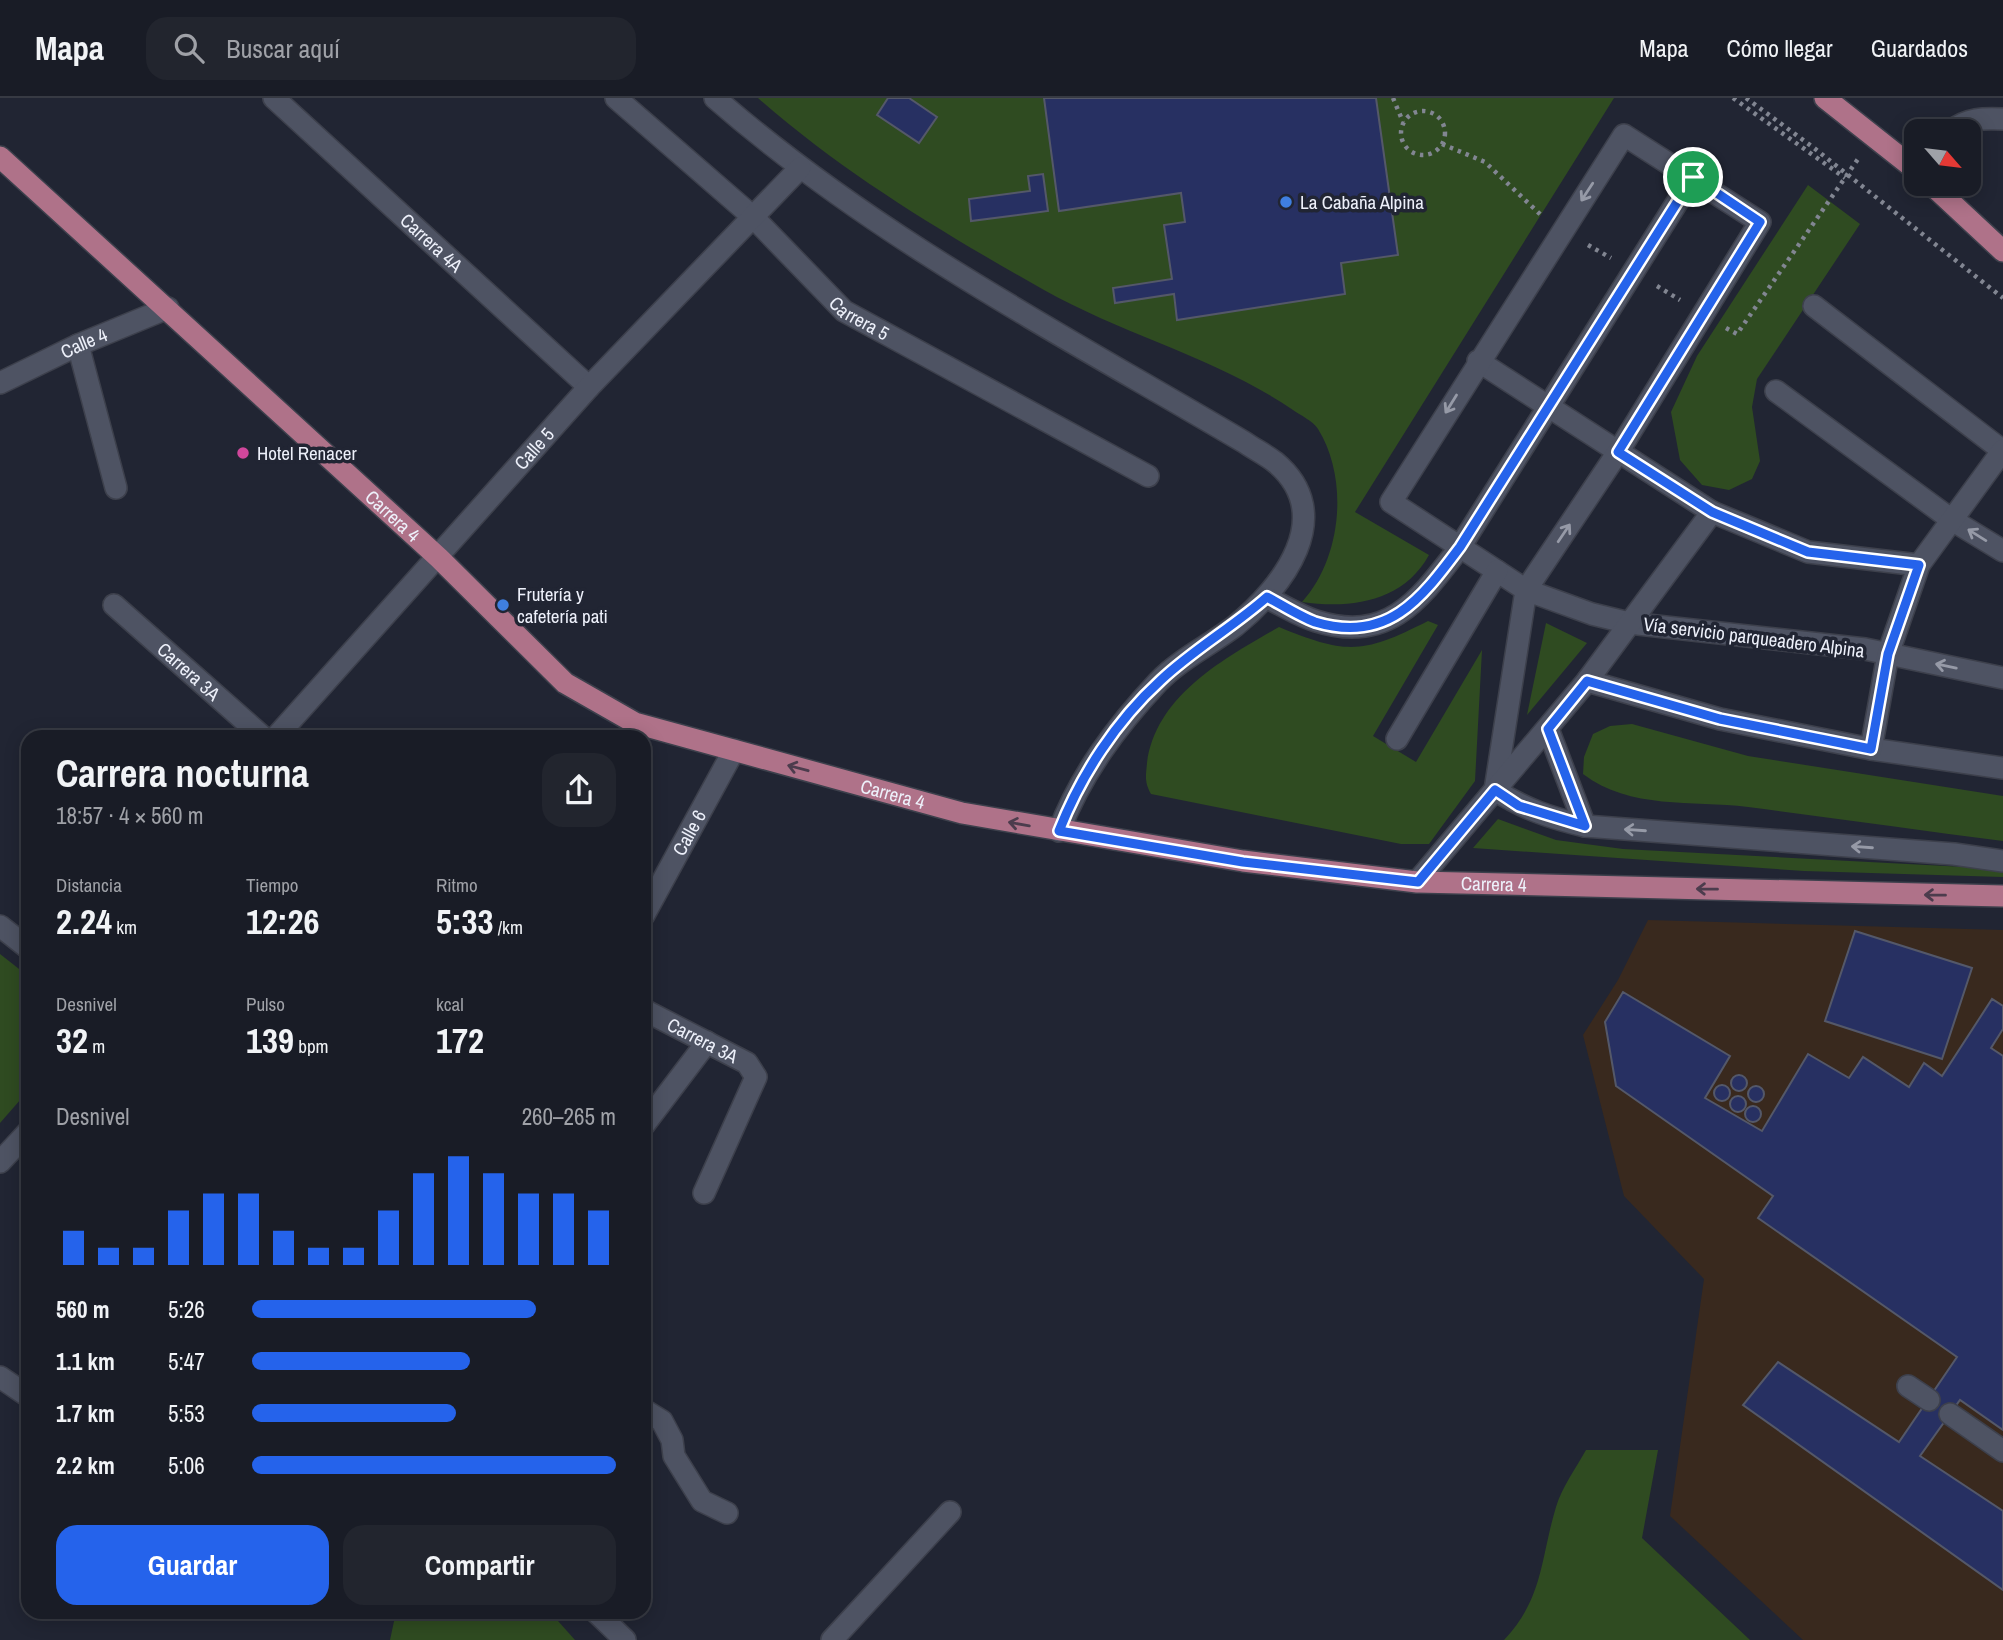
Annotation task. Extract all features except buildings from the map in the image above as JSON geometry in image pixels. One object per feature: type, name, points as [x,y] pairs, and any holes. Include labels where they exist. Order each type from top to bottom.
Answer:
[{"type":"main road","points":[[1825,98],[1904,157]]},
{"type":"main road","name":"Carrera 4","points":[[0,157],[439,558],[565,683],[635,723],[962,813],[1243,862],[1418,882],[2003,897]]},
{"type":"main road","points":[[1944,196],[2003,251]]},
{"type":"street","name":"Carrera 4A","points":[[274,98],[589,387]]},
{"type":"street","name":"Carrera 5","points":[[616,98],[753,217],[821,290],[851,316],[1149,475]]},
{"type":"street","points":[[715,98],[800,168],[912,246],[1277,463],[1296,488],[1304,510],[1302,537],[1293,561],[1267,597],[1233,627],[1159,681],[1093,760],[1073,794],[1059,831]]},
{"type":"street","points":[[1978,119],[2003,119]]},
{"type":"street","points":[[1629,623],[1526,590],[1391,502],[1478,360],[1624,135],[1760,222],[1618,452],[1526,590],[1495,790],[1519,806],[1585,826],[1954,854],[2003,862]]},
{"type":"street","name":"Calle 5","points":[[282,730],[439,558],[589,387],[800,168]]},
{"type":"street","points":[[1267,597],[1314,621],[1371,628],[1418,598],[1460,547],[1693,177]]},
{"type":"street","points":[[1814,306],[2003,451],[1919,565],[1888,654],[1871,749]]},
{"type":"street","name":"Calle 4","points":[[0,383],[78,345],[168,308]]},
{"type":"street","points":[[78,345],[117,488]]},
{"type":"street","points":[[1478,360],[1712,512],[1808,552],[1919,565]]},
{"type":"street","points":[[1776,391],[1952,520],[2003,551]]},
{"type":"street","name":"Vía servicio parqueadero Alpina","points":[[1418,882],[1587,681],[1712,512]]},
{"type":"street","points":[[1397,738],[1497,570]]},
{"type":"street","name":"Carrera 3A","points":[[114,605],[255,730]]},
{"type":"street","name":"Vía servicio parqueadero Alpina","points":[[1629,623],[1888,654],[2003,678]]},
{"type":"street","points":[[1587,681],[1720,719],[1871,749],[2003,768]]},
{"type":"street","points":[[1548,729],[1585,826]]},
{"type":"street","name":"Calle 6","points":[[651,902],[734,750]]},
{"type":"street","points":[[0,926],[21,942]]},
{"type":"street","name":"Carrera 3A","points":[[651,1014],[747,1063],[755,1077],[704,1193]]},
{"type":"street","points":[[651,1116],[707,1042]]},
{"type":"street","points":[[0,1162],[21,1140]]},
{"type":"street","points":[[0,1377],[21,1391]]},
{"type":"street","points":[[1908,1386],[1929,1400]]},
{"type":"street","points":[[651,1414],[662,1421],[672,1440],[674,1456],[702,1501],[727,1513]]},
{"type":"street","points":[[1950,1414],[2003,1451]]},
{"type":"street","points":[[832,1640],[950,1512]]},
{"type":"street","points":[[603,1619],[625,1640]]},
{"type":"path","points":[[1393,98],[1403,123],[1401,138],[1408,150],[1421,156],[1440,148],[1446,134],[1436,114],[1421,111],[1414,113],[1403,123]]},
{"type":"path","points":[[1733,98],[1846,176]]},
{"type":"path","points":[[1746,98],[2003,298]]},
{"type":"path","points":[[1835,194],[1861,155]]},
{"type":"shaded area","points":[[1648,920],[2003,930],[2003,1640],[1803,1640],[1670,1516],[1704,1279],[1624,1196],[1583,1035],[1618,980]]},
{"type":"green space","points":[[758,98],[1614,98],[1355,512],[1429,555],[1418,571],[1390,592],[1357,603],[1320,604],[1302,602],[1326,563],[1337,518],[1337,494],[1328,449],[1313,423],[1233,376],[1075,306],[970,247],[860,177]]},
{"type":"green space","points":[[1808,185],[1860,224],[1757,379],[1752,407],[1760,461],[1752,479],[1729,490],[1702,485],[1680,460],[1671,412],[1697,356]]},
{"type":"green space","points":[[1428,621],[1438,625],[1373,736],[1416,762],[1482,650],[1475,781],[1429,844],[1401,844],[1151,794],[1146,782],[1147,763],[1153,739],[1164,717],[1178,698],[1196,681],[1237,652],[1279,627],[1322,643],[1355,647],[1387,640]]},
{"type":"green space","points":[[1546,623],[1587,643],[1527,715]]},
{"type":"green space","points":[[1632,724],[1748,756],[2003,796],[2003,841],[1748,807],[1641,798],[1601,785],[1583,774],[1584,757],[1593,734],[1610,726]]},
{"type":"green space","points":[[1498,819],[1556,840],[1623,849],[2003,869],[2003,877],[1804,871],[1473,848]]},
{"type":"green space","points":[[0,954],[21,970],[21,1099],[0,1123]]},
{"type":"green space","points":[[1586,1450],[1658,1450],[1642,1538],[1750,1640],[1504,1640],[1527,1609],[1534,1593],[1559,1500]]},
{"type":"green space","points":[[394,1619],[556,1619],[575,1640],[390,1640]]},
{"type":"place","name":"La Cabaña Alpina","points":[[1286,202]]},
{"type":"place","name":"Hotel Renacer","points":[[243,453]]},
{"type":"place","name":"Frutería y cafetería pati","points":[[503,605]]},
{"type":"route","points":[[1693,177],[1760,222],[1618,452],[1712,512],[1808,552],[1919,565],[1888,654],[1871,749],[1720,719],[1587,681],[1548,729],[1585,826],[1544,816],[1519,806],[1495,790],[1418,882],[1243,862],[1059,831],[1073,794],[1093,760],[1159,681],[1200,648],[1233,627],[1267,597],[1314,621],[1371,628],[1401,611],[1434,582],[1460,547],[1693,177]]}]
